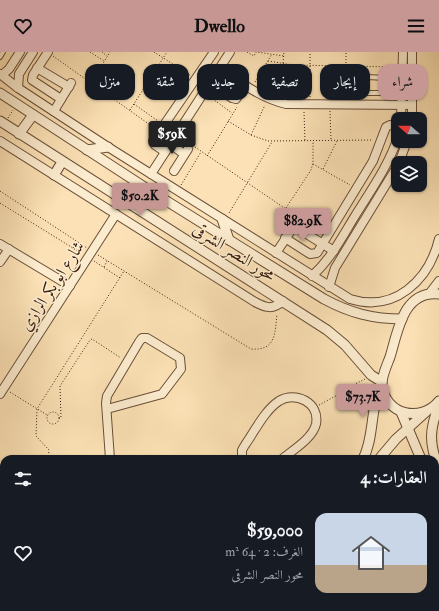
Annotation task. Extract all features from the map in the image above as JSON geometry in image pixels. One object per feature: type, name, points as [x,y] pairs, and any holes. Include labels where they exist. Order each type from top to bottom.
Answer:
[{"type":"street","points":[[20,52],[9,69],[1,75],[18,88],[108,147],[345,297],[362,302],[375,302],[394,297],[407,290],[423,275],[433,259],[439,239]]},
{"type":"street","points":[[18,88],[19,74],[33,52]]},
{"type":"street","points":[[48,52],[32,77],[34,82],[61,98]]},
{"type":"street","points":[[165,152],[153,143],[214,52]]},
{"type":"street","points":[[222,64],[230,52]]},
{"type":"street","points":[[403,52],[403,64]]},
{"type":"street","points":[[412,52],[412,112]]},
{"type":"street","points":[[37,68],[70,85],[54,111]]},
{"type":"street","name":"محور النصر الشرقى","points":[[0,93],[32,116],[229,240],[343,309],[375,318],[402,319]]},
{"type":"street","points":[[151,174],[199,100]]},
{"type":"street","points":[[272,100],[286,104],[307,105],[412,105]]},
{"type":"street","points":[[402,100],[402,112]]},
{"type":"street","points":[[19,134],[32,116]]},
{"type":"street","name":"محور النصر الشرقى","points":[[2,122],[280,304],[333,335],[345,345],[378,381],[388,402],[401,412]]},
{"type":"street","points":[[285,238],[312,255],[317,253],[373,161],[388,125],[391,125]]},
{"type":"street","points":[[0,141],[255,302],[270,308],[280,304]]},
{"type":"street","points":[[170,144],[189,150],[174,171]]},
{"type":"street","points":[[87,150],[108,147]]},
{"type":"street","points":[[312,276],[325,264],[334,251],[385,168],[393,148]]},
{"type":"street","points":[[54,174],[62,162]]},
{"type":"street","points":[[329,287],[335,268],[391,177]]},
{"type":"street","points":[[356,190],[366,198]]},
{"type":"street","name":"شارع ابو بكر الرازي","points":[[2,391],[116,214]]},
{"type":"street","points":[[223,220],[229,240]]},
{"type":"street","points":[[276,253],[291,227],[296,226],[325,240],[334,251]]},
{"type":"street","points":[[0,244],[70,286]]},
{"type":"street","points":[[0,262],[9,249]]},
{"type":"street","points":[[364,455],[371,436],[378,381],[402,319],[412,302],[428,294],[439,281]]},
{"type":"street","points":[[428,294],[439,294]]},
{"type":"street","points":[[107,409],[160,396],[182,365],[180,358],[147,338],[140,340],[109,390],[106,402],[110,455]]},
{"type":"street","points":[[242,455],[242,450],[245,445],[270,409],[279,401],[290,396],[306,400],[313,408],[316,415],[316,425],[309,435],[286,455]]},
{"type":"street","points":[[382,455],[388,447],[439,401]]},
{"type":"street","points":[[436,455],[431,437],[432,427],[439,405]]},
{"type":"street","points":[[401,412],[414,414],[426,412]]},
{"type":"street","points":[[401,412],[419,455]]},
{"type":"lane","points":[[0,57],[3,52]]},
{"type":"lane","points":[[368,77],[390,78],[390,90],[388,93],[367,93],[363,90],[363,81],[368,77]]},
{"type":"path","points":[[48,52],[85,79]]},
{"type":"path","points":[[90,52],[104,61]]},
{"type":"path","points":[[102,52],[108,56]]},
{"type":"path","points":[[102,64],[110,52]]},
{"type":"path","points":[[154,52],[195,81]]},
{"type":"path","points":[[130,111],[167,52]]},
{"type":"path","points":[[247,52],[254,56],[256,52],[284,56]]},
{"type":"path","points":[[268,61],[283,64],[284,52]]},
{"type":"path","points":[[310,52],[310,64]]},
{"type":"path","points":[[346,52],[346,64]]},
{"type":"path","points":[[249,86],[272,54]]},
{"type":"path","points":[[115,100],[130,111],[162,128]]},
{"type":"path","points":[[215,100],[233,113]]},
{"type":"path","points":[[251,136],[268,100]]},
{"type":"path","points":[[305,141],[307,100]]},
{"type":"path","points":[[134,104],[162,128]]},
{"type":"path","points":[[330,104],[331,140]]},
{"type":"path","points":[[2,122],[16,105]]},
{"type":"path","points":[[207,156],[237,107]]},
{"type":"path","points":[[228,121],[251,136],[273,141],[382,140]]},
{"type":"path","points":[[323,169],[338,140]]},
{"type":"path","points":[[223,220],[273,141]]},
{"type":"path","points":[[285,209],[311,170],[313,163],[313,141]]},
{"type":"path","points":[[189,150],[201,152],[285,209],[325,240]]},
{"type":"path","points":[[178,191],[201,152]]},
{"type":"path","points":[[313,163],[356,190]]},
{"type":"path","points":[[0,191],[77,242],[103,268],[120,278]]},
{"type":"path","points":[[0,203],[73,248],[108,261],[251,349],[259,350],[272,342],[275,334],[280,304]]},
{"type":"path","points":[[73,248],[77,242]]},
{"type":"path","points":[[103,268],[108,261]]},
{"type":"path","points":[[48,455],[49,450],[36,436],[37,409],[124,271]]},
{"type":"path","points":[[47,415],[47,420],[50,424],[57,423],[59,418],[61,418],[60,386],[90,340],[92,339],[127,361]]},
{"type":"path","points":[[356,385],[358,389],[378,381]]},
{"type":"path","points":[[313,408],[356,385],[378,381]]},
{"type":"path","points":[[2,391],[47,415]]},
{"type":"path","points":[[47,415],[51,412],[56,412],[59,418]]}]
